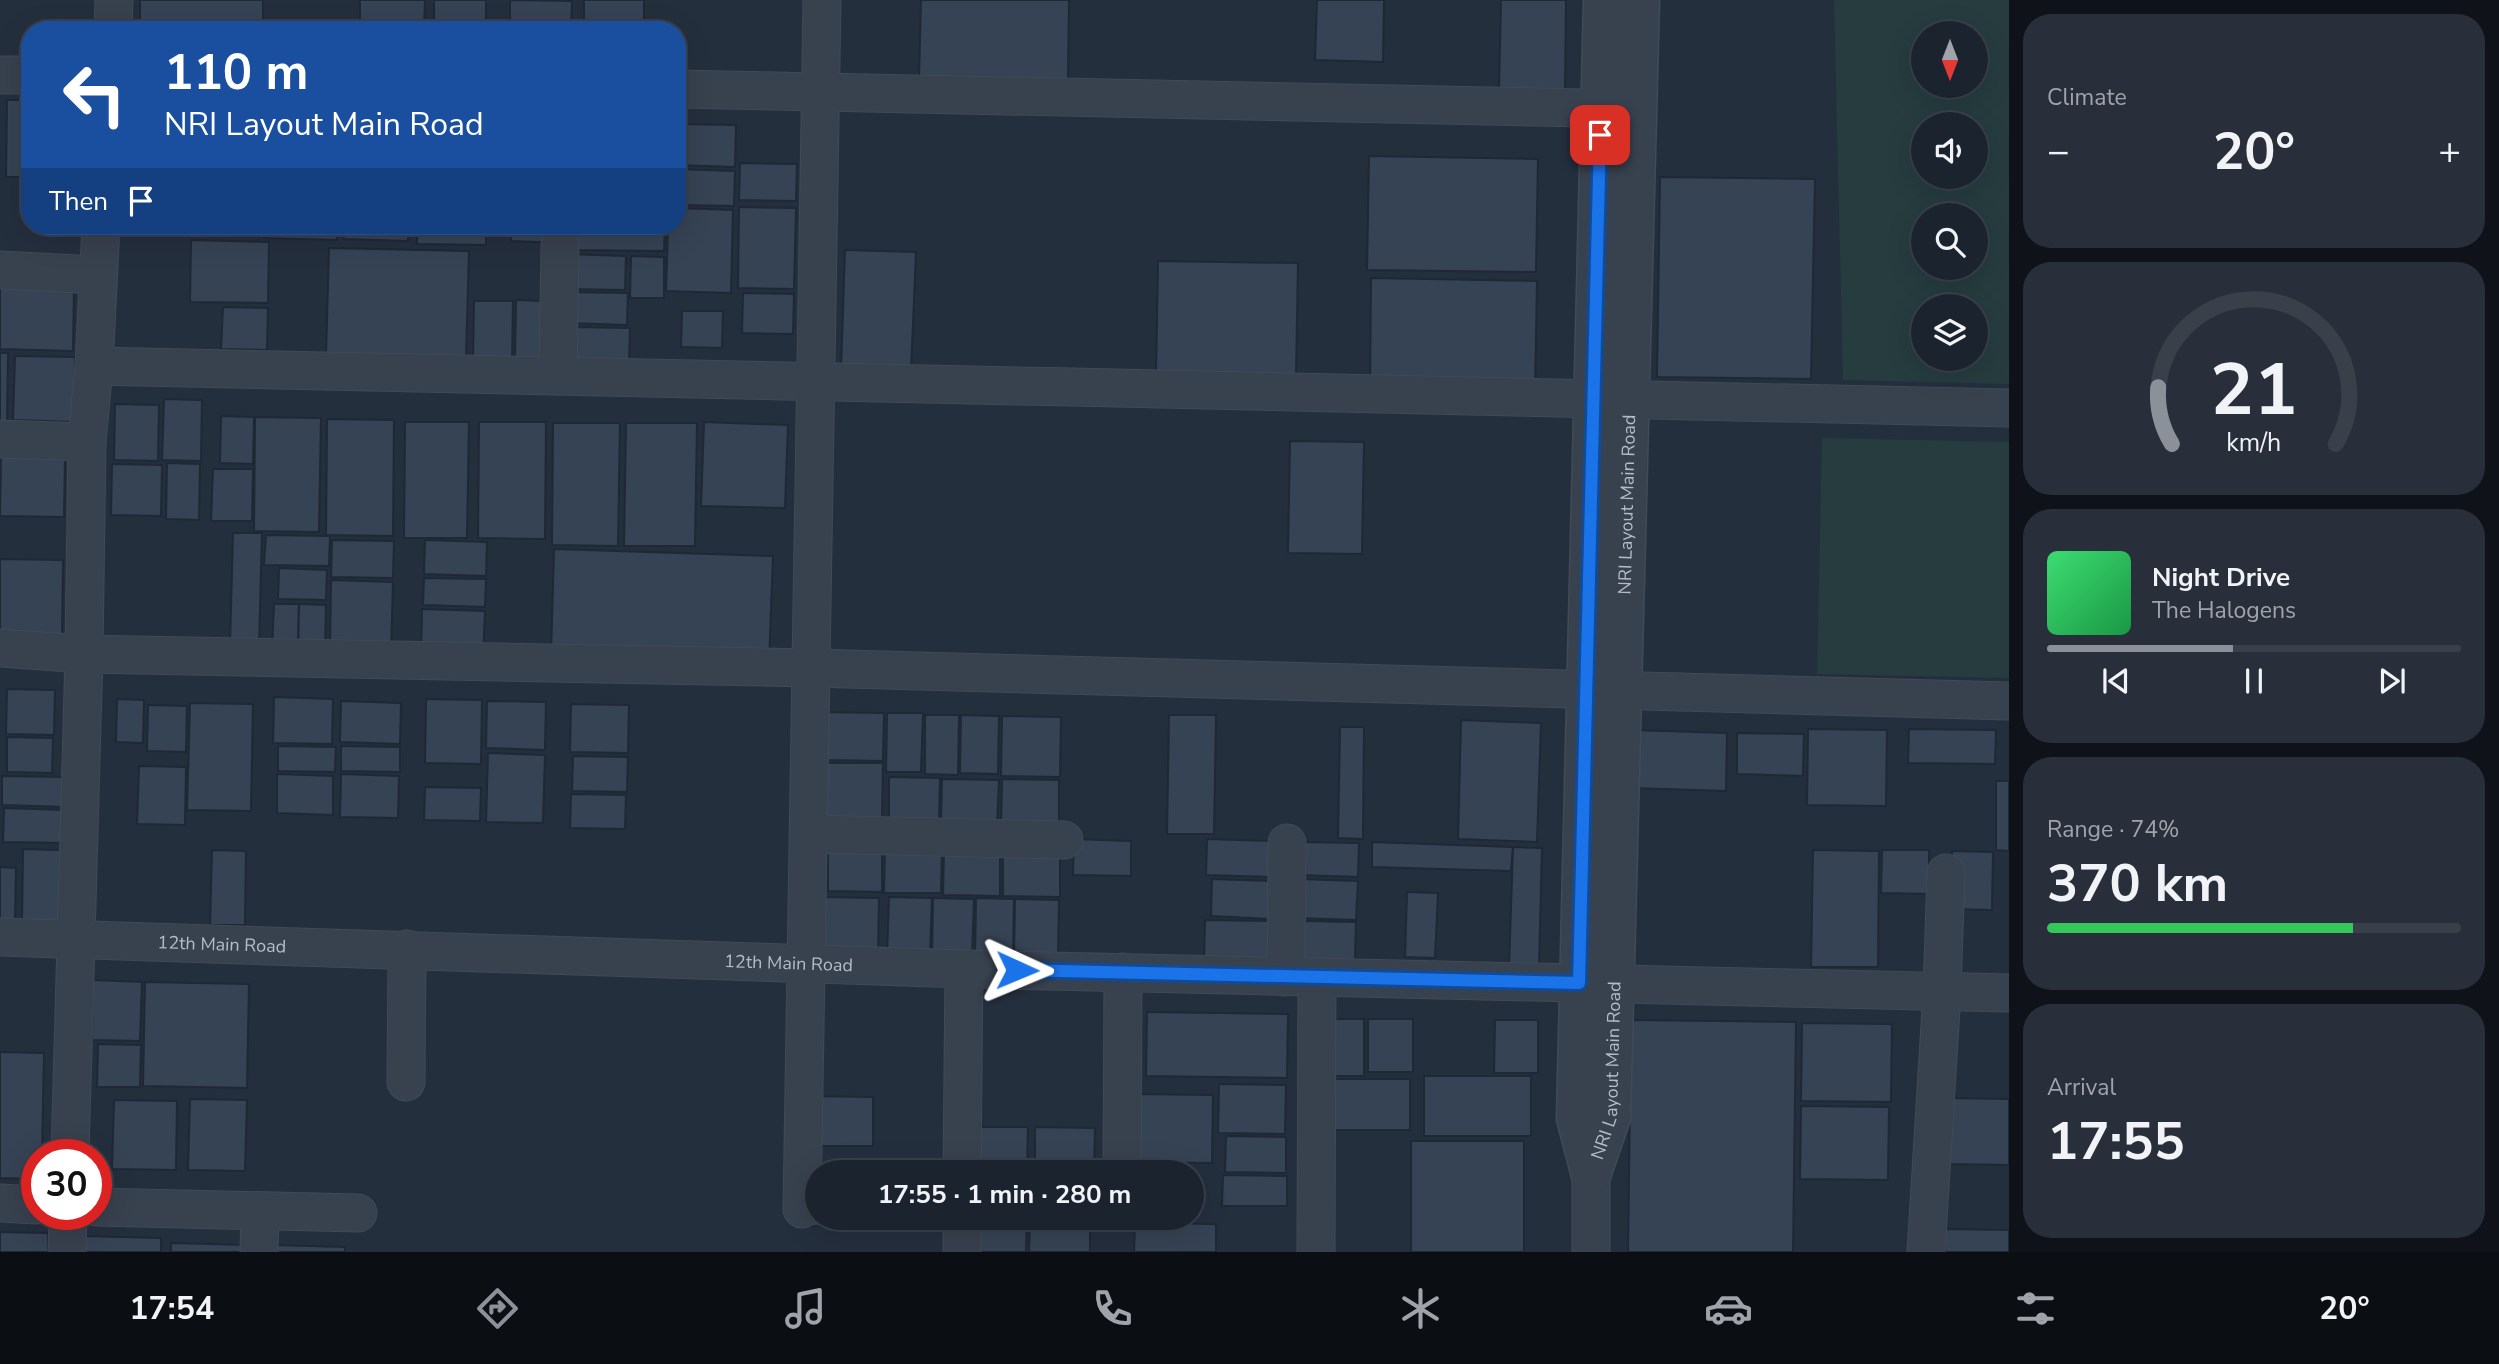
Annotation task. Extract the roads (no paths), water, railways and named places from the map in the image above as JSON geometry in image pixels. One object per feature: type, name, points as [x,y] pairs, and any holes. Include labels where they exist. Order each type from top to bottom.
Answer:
[{"type":"street","points":[[113,21],[114,0]]},
{"type":"street","points":[[802,1209],[821,0]]},
{"type":"street","name":"NRI Layout Main Road","points":[[1603,0],[1619,108]]},
{"type":"street","name":"NRI Layout Main Road","points":[[1591,1174],[1611,1116],[1597,983],[1611,401],[1619,108],[1640,0]]},
{"type":"street","points":[[0,75],[21,75]]},
{"type":"street","points":[[686,89],[1619,108]]},
{"type":"street","points":[[71,1139],[87,442],[100,235]]},
{"type":"street","points":[[558,373],[560,246]]},
{"type":"street","points":[[0,270],[98,275]]},
{"type":"street","points":[[94,366],[558,373],[1611,401],[2009,408]]},
{"type":"street","points":[[0,439],[87,442]]},
{"type":"street","points":[[0,648],[84,654],[811,668],[2009,701]]},
{"type":"street","points":[[809,834],[1064,840]]},
{"type":"street","points":[[1287,843],[1301,977],[1316,1252]]},
{"type":"street","points":[[1926,1252],[1942,992],[1946,873]]},
{"type":"street","name":"12th Main Road","points":[[0,937],[807,964],[2009,993]]},
{"type":"street","points":[[406,1082],[407,949]]},
{"type":"street","points":[[962,1160],[964,968]]},
{"type":"street","points":[[1122,1160],[1124,972]]},
{"type":"street","points":[[1591,1174],[1591,1252]]},
{"type":"street","points":[[0,1203],[21,1204]]},
{"type":"street","points":[[112,1207],[358,1213]]},
{"type":"street","points":[[259,1252],[260,1212]]},
{"type":"street","points":[[67,1252],[68,1230]]},
{"type":"street","points":[[962,1230],[962,1252]]}]
